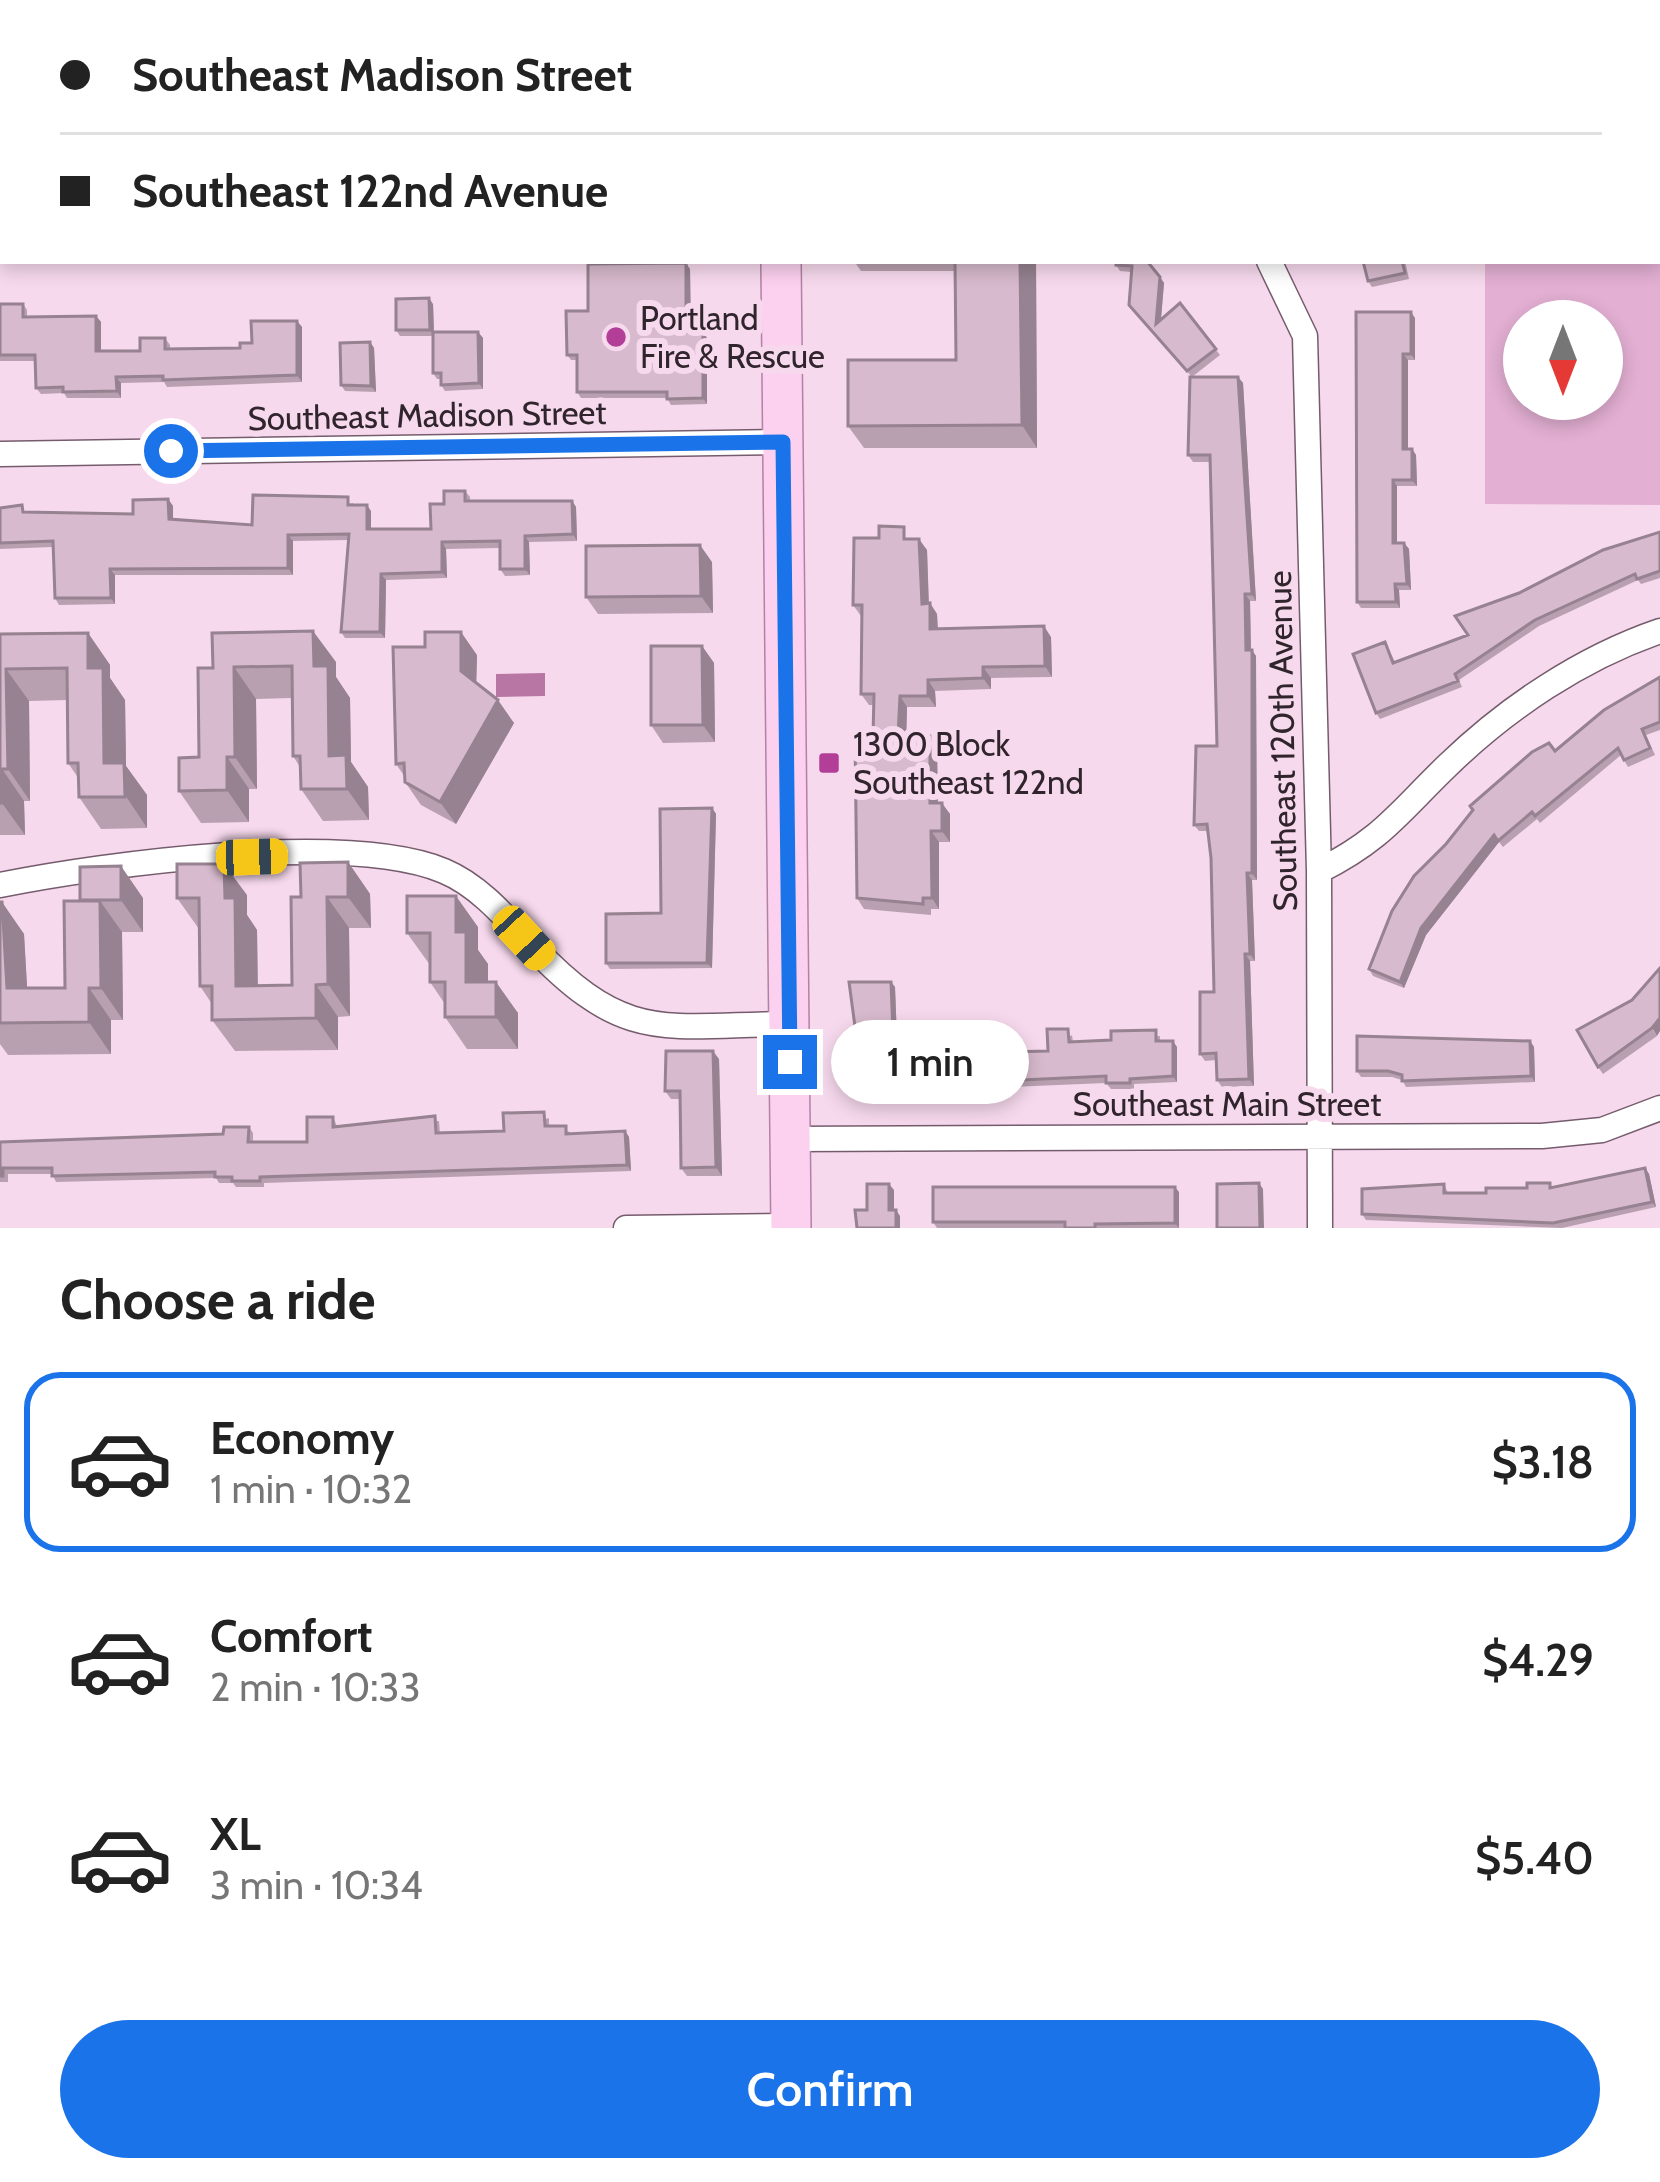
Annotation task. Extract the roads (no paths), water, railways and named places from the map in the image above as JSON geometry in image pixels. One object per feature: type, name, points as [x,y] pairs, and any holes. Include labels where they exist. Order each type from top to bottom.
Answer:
[{"type":"main road","points":[[782,264],[791,1227]]},
{"type":"street","name":"Southeast 120th Avenue","points":[[1269,264],[1305,336],[1319,871],[1319,1228]]},
{"type":"street","name":"Southeast Madison Street","points":[[0,454],[783,442]]},
{"type":"street","points":[[1319,871],[1368,847],[1446,766],[1527,699],[1660,632]]},
{"type":"street","points":[[0,885],[170,860],[334,854],[398,858],[446,872],[469,885],[576,992],[604,1011],[636,1022],[790,1024]]},
{"type":"street","name":"Southeast Main Street","points":[[790,1139],[1542,1136],[1602,1130],[1660,1108]]},
{"type":"street","points":[[626,1228],[791,1227]]},
{"type":"place","name":"Portland Fire & Rescue","points":[[616,337]]},
{"type":"place","name":"1300 Block Southeast 122nd","points":[[829,763]]}]
